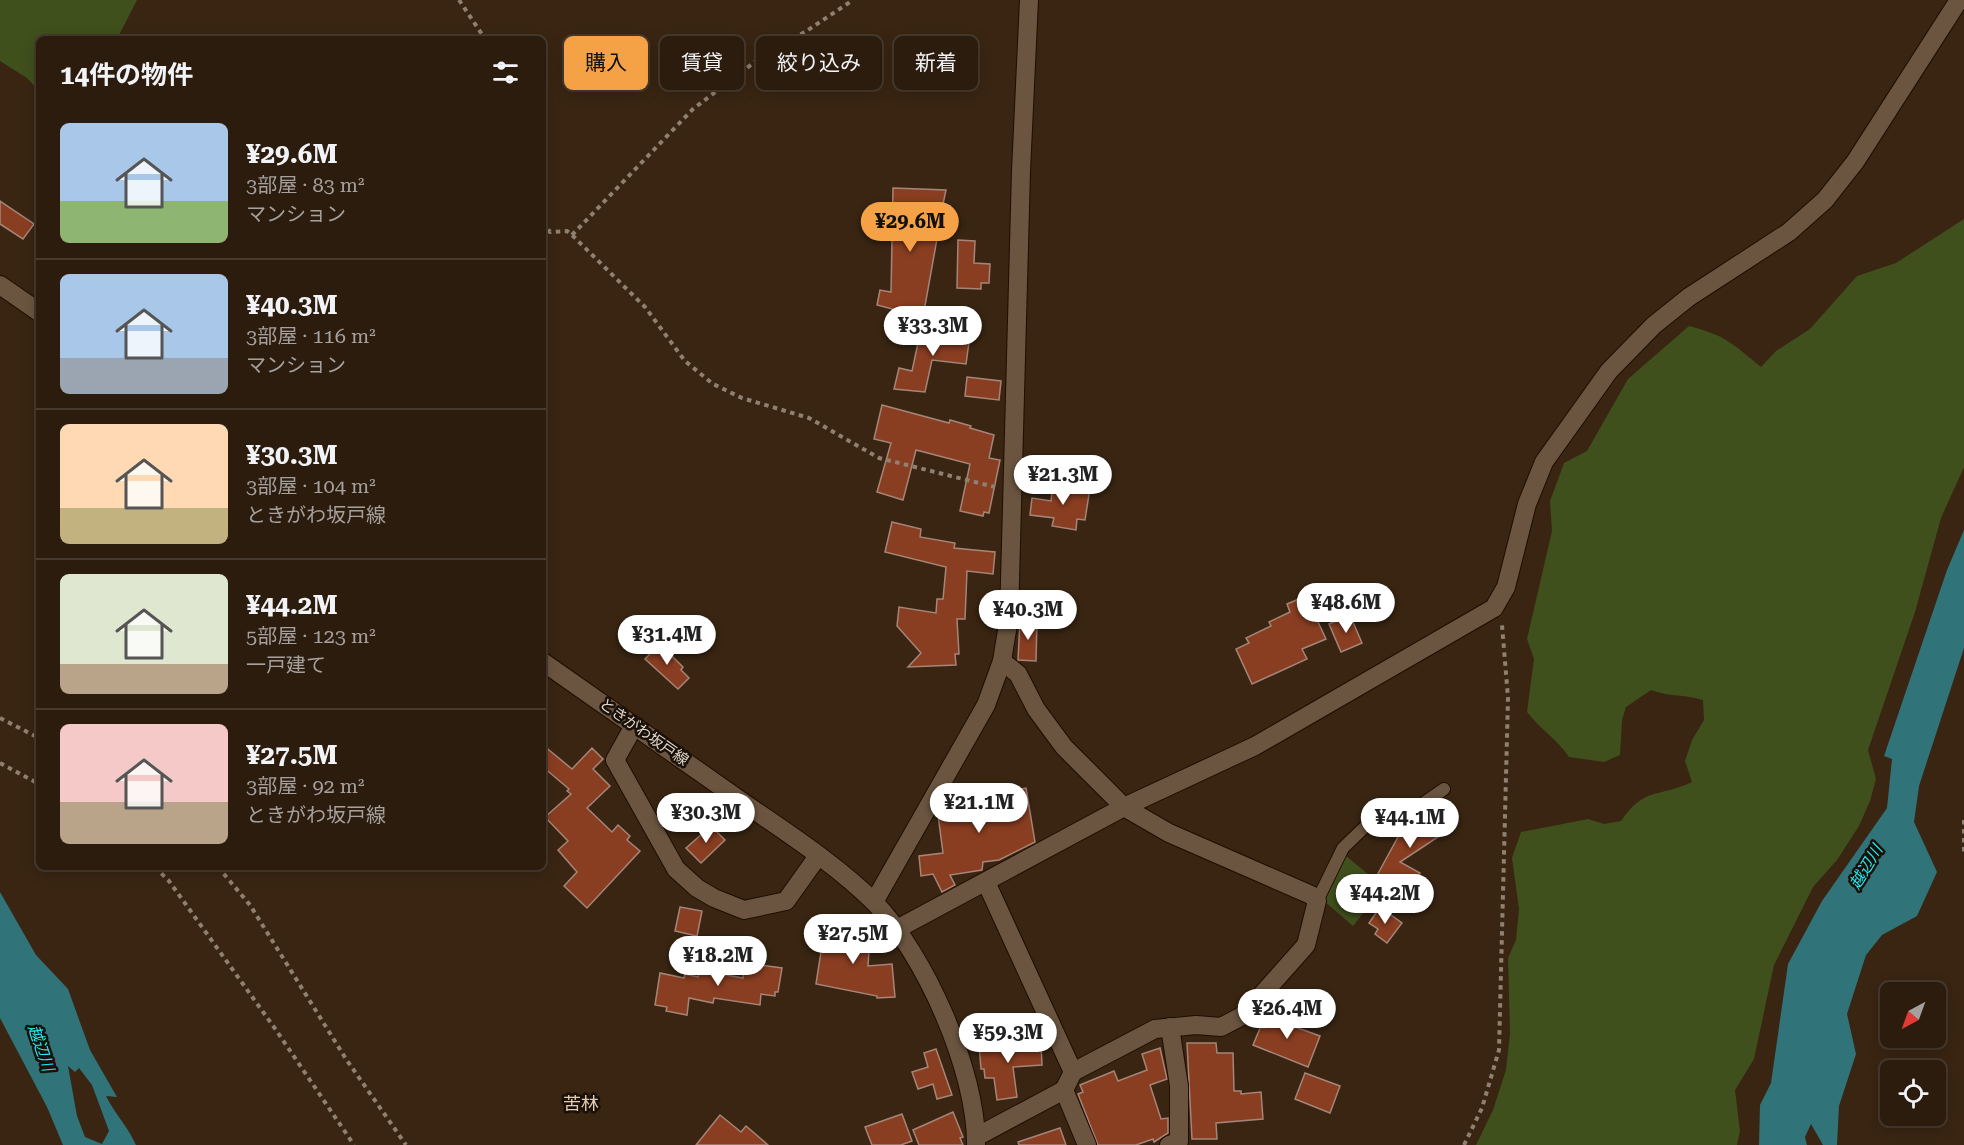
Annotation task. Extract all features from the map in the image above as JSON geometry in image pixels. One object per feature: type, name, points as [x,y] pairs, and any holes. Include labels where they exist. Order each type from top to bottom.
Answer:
[{"type":"street","points":[[874,902],[986,705],[1002,661],[1009,618],[1021,171],[1029,0]]},
{"type":"street","points":[[897,929],[1125,807],[1255,746],[1494,608],[1500,601],[1527,504],[1544,462],[1609,372],[1654,325],[1689,297],[1789,232],[1825,200],[1855,162],[1959,0]]},
{"type":"street","points":[[0,285],[36,310]]},
{"type":"street","points":[[976,1141],[1064,1090],[1073,1072],[1155,1029],[1196,1025],[1221,1027],[1244,1015],[1306,945],[1317,901],[1311,895],[1169,833],[1125,807],[1064,747],[1036,709],[1018,674],[1002,661]]},
{"type":"street","name":"ときがわ坂戸線","points":[[546,664],[818,856],[874,902],[897,929],[928,980],[944,1014],[964,1073],[976,1141]]},
{"type":"street","points":[[634,726],[615,760],[676,869],[697,888],[714,898],[744,910],[786,901],[818,856]]},
{"type":"street","points":[[986,882],[1073,1072]]},
{"type":"street","points":[[1168,1145],[1179,1141],[1179,1086],[1170,1027]]},
{"type":"street","points":[[1064,1090],[1086,1145]]},
{"type":"lane","points":[[1317,901],[1342,848],[1370,822],[1414,810],[1444,789]]},
{"type":"path","points":[[459,0],[482,36]]},
{"type":"path","points":[[572,235],[693,109],[773,48],[805,32],[853,0]]},
{"type":"path","points":[[546,226],[550,232]]},
{"type":"path","points":[[546,235],[550,232],[567,231],[572,235],[645,307],[685,361],[713,384],[742,398],[809,418],[879,458],[1011,491]]},
{"type":"path","points":[[1464,1145],[1482,1108],[1499,1050],[1508,698],[1500,601]]},
{"type":"path","points":[[0,718],[36,736]]},
{"type":"path","points":[[0,763],[36,782]]},
{"type":"path","points":[[1964,820],[1964,855]]},
{"type":"path","points":[[157,870],[169,881],[197,920],[354,1145]]},
{"type":"path","points":[[221,870],[250,905],[346,1059],[406,1145]]},
{"type":"green space","points":[[0,0],[137,0],[119,36],[36,36],[36,88],[27,78],[0,61]]},
{"type":"green space","points":[[1964,219],[1964,467],[1941,518],[1915,612],[1868,750],[1876,779],[1870,801],[1859,826],[1837,860],[1813,887],[1774,965],[1754,1059],[1735,1090],[1740,1131],[1737,1145],[1476,1145],[1493,1110],[1506,1070],[1510,1034],[1508,958],[1516,940],[1519,909],[1512,858],[1521,832],[1588,819],[1604,824],[1621,821],[1637,802],[1645,797],[1692,782],[1685,761],[1692,740],[1704,720],[1703,700],[1651,690],[1626,707],[1622,720],[1620,755],[1604,762],[1569,757],[1527,712],[1534,659],[1527,639],[1552,531],[1550,501],[1564,463],[1587,451],[1628,379],[1689,326],[1728,341],[1761,367],[1776,351],[1810,329],[1857,276],[1896,263]]},
{"type":"green space","points":[[1346,856],[1384,887],[1353,926],[1324,901]]},
{"type":"water","name":"越辺川","points":[[1964,530],[1964,648],[1919,786],[1914,822],[1937,872],[1917,916],[1882,935],[1866,955],[1847,1014],[1856,1054],[1839,1106],[1837,1145],[1823,1145],[1811,1124],[1805,1137],[1807,1145],[1759,1145],[1760,1105],[1771,1083],[1788,964],[1822,901],[1887,808],[1892,759],[1884,756],[1947,570]]},
{"type":"water","name":"越辺川","points":[[0,892],[36,955],[68,989],[90,1050],[117,1097],[106,1096],[136,1145],[63,1145],[47,1107],[0,1018]],"holes":[[[68,1066],[75,1072],[79,1068],[92,1085],[109,1131],[102,1144],[85,1137],[77,1116]]]},
{"type":"building","points":[[893,188],[946,190],[942,209],[911,207],[910,237],[937,239],[923,317],[877,305],[880,290],[891,292]]},
{"type":"building","points":[[0,201],[34,224],[23,239],[0,224]]},
{"type":"building","points":[[958,240],[975,241],[974,263],[990,264],[989,283],[981,283],[981,289],[957,288]]},
{"type":"building","points":[[921,329],[970,335],[966,364],[932,360],[925,392],[894,389],[899,368],[912,371]]},
{"type":"building","points":[[967,377],[1001,381],[999,400],[965,396]]},
{"type":"building","points":[[882,405],[949,423],[950,420],[994,435],[989,458],[1000,460],[989,513],[984,512],[983,516],[960,511],[970,464],[916,450],[903,500],[877,492],[891,443],[874,439]]},
{"type":"building","points":[[1053,482],[1090,488],[1085,520],[1077,519],[1076,530],[1052,526],[1054,518],[1030,515],[1032,498],[1051,501]]},
{"type":"building","points":[[892,522],[921,529],[920,537],[955,543],[954,548],[995,552],[993,574],[967,571],[965,619],[957,619],[959,654],[955,654],[956,665],[908,667],[921,653],[897,626],[899,607],[936,613],[937,599],[943,599],[946,567],[885,552]]},
{"type":"building","points":[[1306,596],[1326,639],[1302,649],[1307,659],[1252,684],[1236,649],[1249,643],[1246,638],[1271,626],[1269,622],[1290,612],[1287,604]]},
{"type":"building","points":[[1350,615],[1362,643],[1341,652],[1329,624]]},
{"type":"building","points":[[1020,620],[1037,621],[1036,661],[1018,660]]},
{"type":"building","points":[[660,644],[683,667],[681,670],[689,678],[678,689],[645,659]]},
{"type":"building","points":[[546,747],[572,769],[592,748],[603,759],[593,769],[610,786],[587,808],[612,832],[618,825],[630,836],[627,840],[640,851],[587,908],[564,886],[577,872],[558,850],[568,841],[546,818],[571,794],[567,791],[569,789],[546,770]]},
{"type":"building","points":[[1026,788],[1035,842],[999,860],[983,862],[982,870],[950,875],[955,885],[942,892],[933,874],[921,876],[919,856],[943,853],[938,815],[944,815],[944,802]]},
{"type":"building","points":[[1432,808],[1447,831],[1400,862],[1420,873],[1409,894],[1378,877],[1375,879],[1398,837],[1392,831],[1402,822],[1418,817]]},
{"type":"building","points":[[711,826],[725,840],[701,863],[686,848]]},
{"type":"building","points":[[680,907],[702,911],[697,936],[675,931]]},
{"type":"building","points":[[1380,907],[1402,923],[1387,943],[1375,934],[1378,929],[1369,923]]},
{"type":"building","points":[[825,926],[870,935],[868,966],[892,964],[895,997],[877,998],[877,996],[816,984]]},
{"type":"building","points":[[745,963],[782,968],[778,992],[775,992],[775,996],[761,994],[760,1005],[714,998],[713,1003],[689,998],[687,1015],[666,1011],[667,1007],[655,1005],[660,973],[684,978],[685,974],[698,977],[699,970],[743,978]]},
{"type":"building","points":[[1270,1014],[1280,1019],[1281,1014],[1300,1022],[1298,1028],[1320,1036],[1308,1067],[1253,1045],[1261,1026],[1264,1028]]},
{"type":"building","points":[[1041,1043],[1042,1065],[1013,1067],[1017,1097],[997,1100],[994,1078],[985,1078],[984,1069],[981,1069],[979,1045]]},
{"type":"building","points":[[1187,1043],[1216,1043],[1217,1053],[1233,1053],[1234,1091],[1241,1091],[1241,1094],[1261,1092],[1263,1119],[1216,1123],[1217,1139],[1192,1139]]},
{"type":"building","points":[[1160,1048],[1167,1079],[1150,1085],[1161,1119],[1168,1118],[1168,1133],[1154,1142],[1153,1139],[1136,1145],[1098,1145],[1078,1094],[1083,1092],[1080,1085],[1114,1071],[1118,1081],[1147,1070],[1142,1054]]},
{"type":"building","points":[[936,1049],[952,1095],[937,1099],[933,1084],[918,1089],[912,1072],[928,1067],[924,1053]]},
{"type":"building","points":[[1305,1073],[1340,1086],[1330,1113],[1295,1099]]},
{"type":"building","points":[[953,1112],[963,1137],[960,1138],[963,1145],[919,1145],[913,1130]]},
{"type":"building","points":[[902,1114],[912,1141],[901,1145],[872,1145],[865,1127]]},
{"type":"building","points":[[720,1115],[741,1132],[746,1126],[768,1145],[696,1145]]},
{"type":"building","points":[[1060,1128],[1066,1145],[1019,1145],[1018,1142]]},
{"type":"district","name":"苦林","points":[[581,1103]]}]
